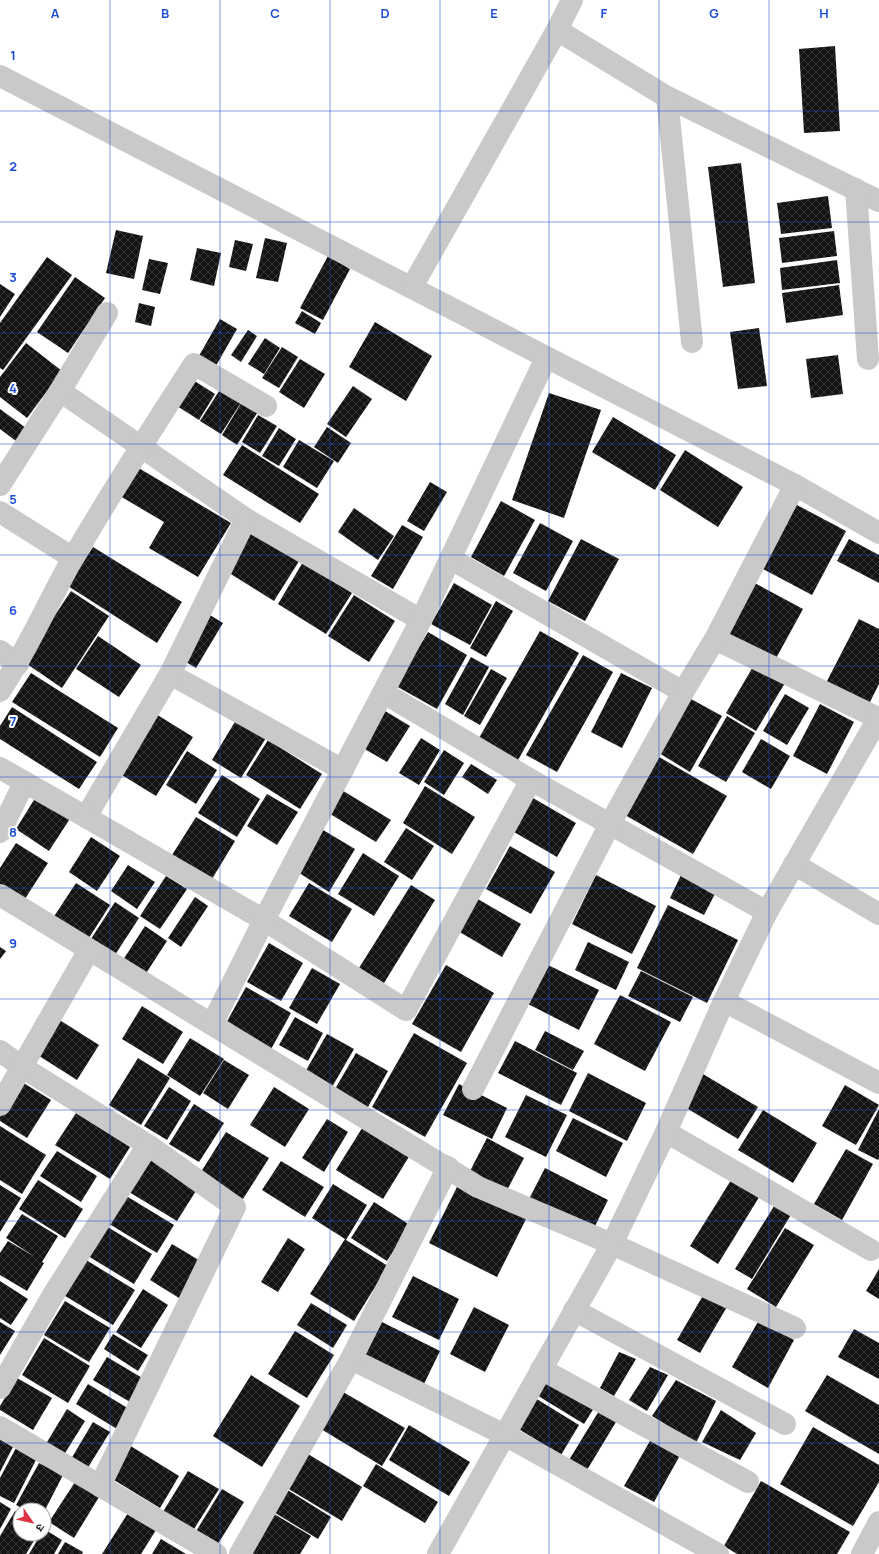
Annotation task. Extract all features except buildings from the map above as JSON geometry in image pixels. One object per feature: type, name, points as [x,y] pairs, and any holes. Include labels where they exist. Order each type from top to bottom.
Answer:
[{"type":"street","points":[[412,287],[557,30],[572,0]]},
{"type":"street","points":[[557,30],[667,97],[879,201]]},
{"type":"street","points":[[0,76],[795,485],[879,533]]},
{"type":"street","points":[[667,97],[692,342]]},
{"type":"street","points":[[856,189],[868,359]]},
{"type":"street","points":[[0,486],[107,313]]},
{"type":"street","points":[[212,1024],[264,920],[421,620],[546,358]]},
{"type":"street","points":[[0,691],[18,664],[73,558],[140,447],[194,364],[266,406]]},
{"type":"street","points":[[60,391],[246,519],[421,620]]},
{"type":"street","points":[[473,1089],[610,824],[683,692],[715,639],[795,485]]},
{"type":"street","points":[[0,512],[73,558]]},
{"type":"street","points":[[86,817],[170,674],[246,519]]},
{"type":"street","points":[[451,559],[683,692]]},
{"type":"street","points":[[438,1554],[541,1368],[612,1244],[666,1132],[724,1001],[767,912],[879,718],[715,639]]},
{"type":"street","points":[[0,651],[18,664]]},
{"type":"street","points":[[170,674],[343,770]]},
{"type":"street","points":[[384,693],[532,780],[767,912]]},
{"type":"street","points":[[0,768],[264,920],[406,1010],[532,780]]},
{"type":"street","points":[[0,832],[24,782]]},
{"type":"street","points":[[794,864],[879,914]]},
{"type":"street","points":[[0,895],[478,1187],[612,1244],[795,1328]]},
{"type":"street","points":[[0,1105],[89,950]]},
{"type":"street","points":[[724,1001],[879,1083]]},
{"type":"street","points":[[0,1051],[22,1067],[148,1145],[234,1207],[100,1486]]},
{"type":"street","points":[[666,1132],[871,1250]]},
{"type":"street","points":[[0,1388],[53,1295],[148,1145]]},
{"type":"street","points":[[240,1554],[351,1359],[448,1168]]},
{"type":"street","points":[[574,1310],[785,1424]]},
{"type":"street","points":[[351,1359],[505,1435],[718,1554]]},
{"type":"street","points":[[541,1368],[748,1482]]},
{"type":"street","points":[[0,1427],[216,1554]]},
{"type":"street","points":[[862,1554],[879,1522]]}]
